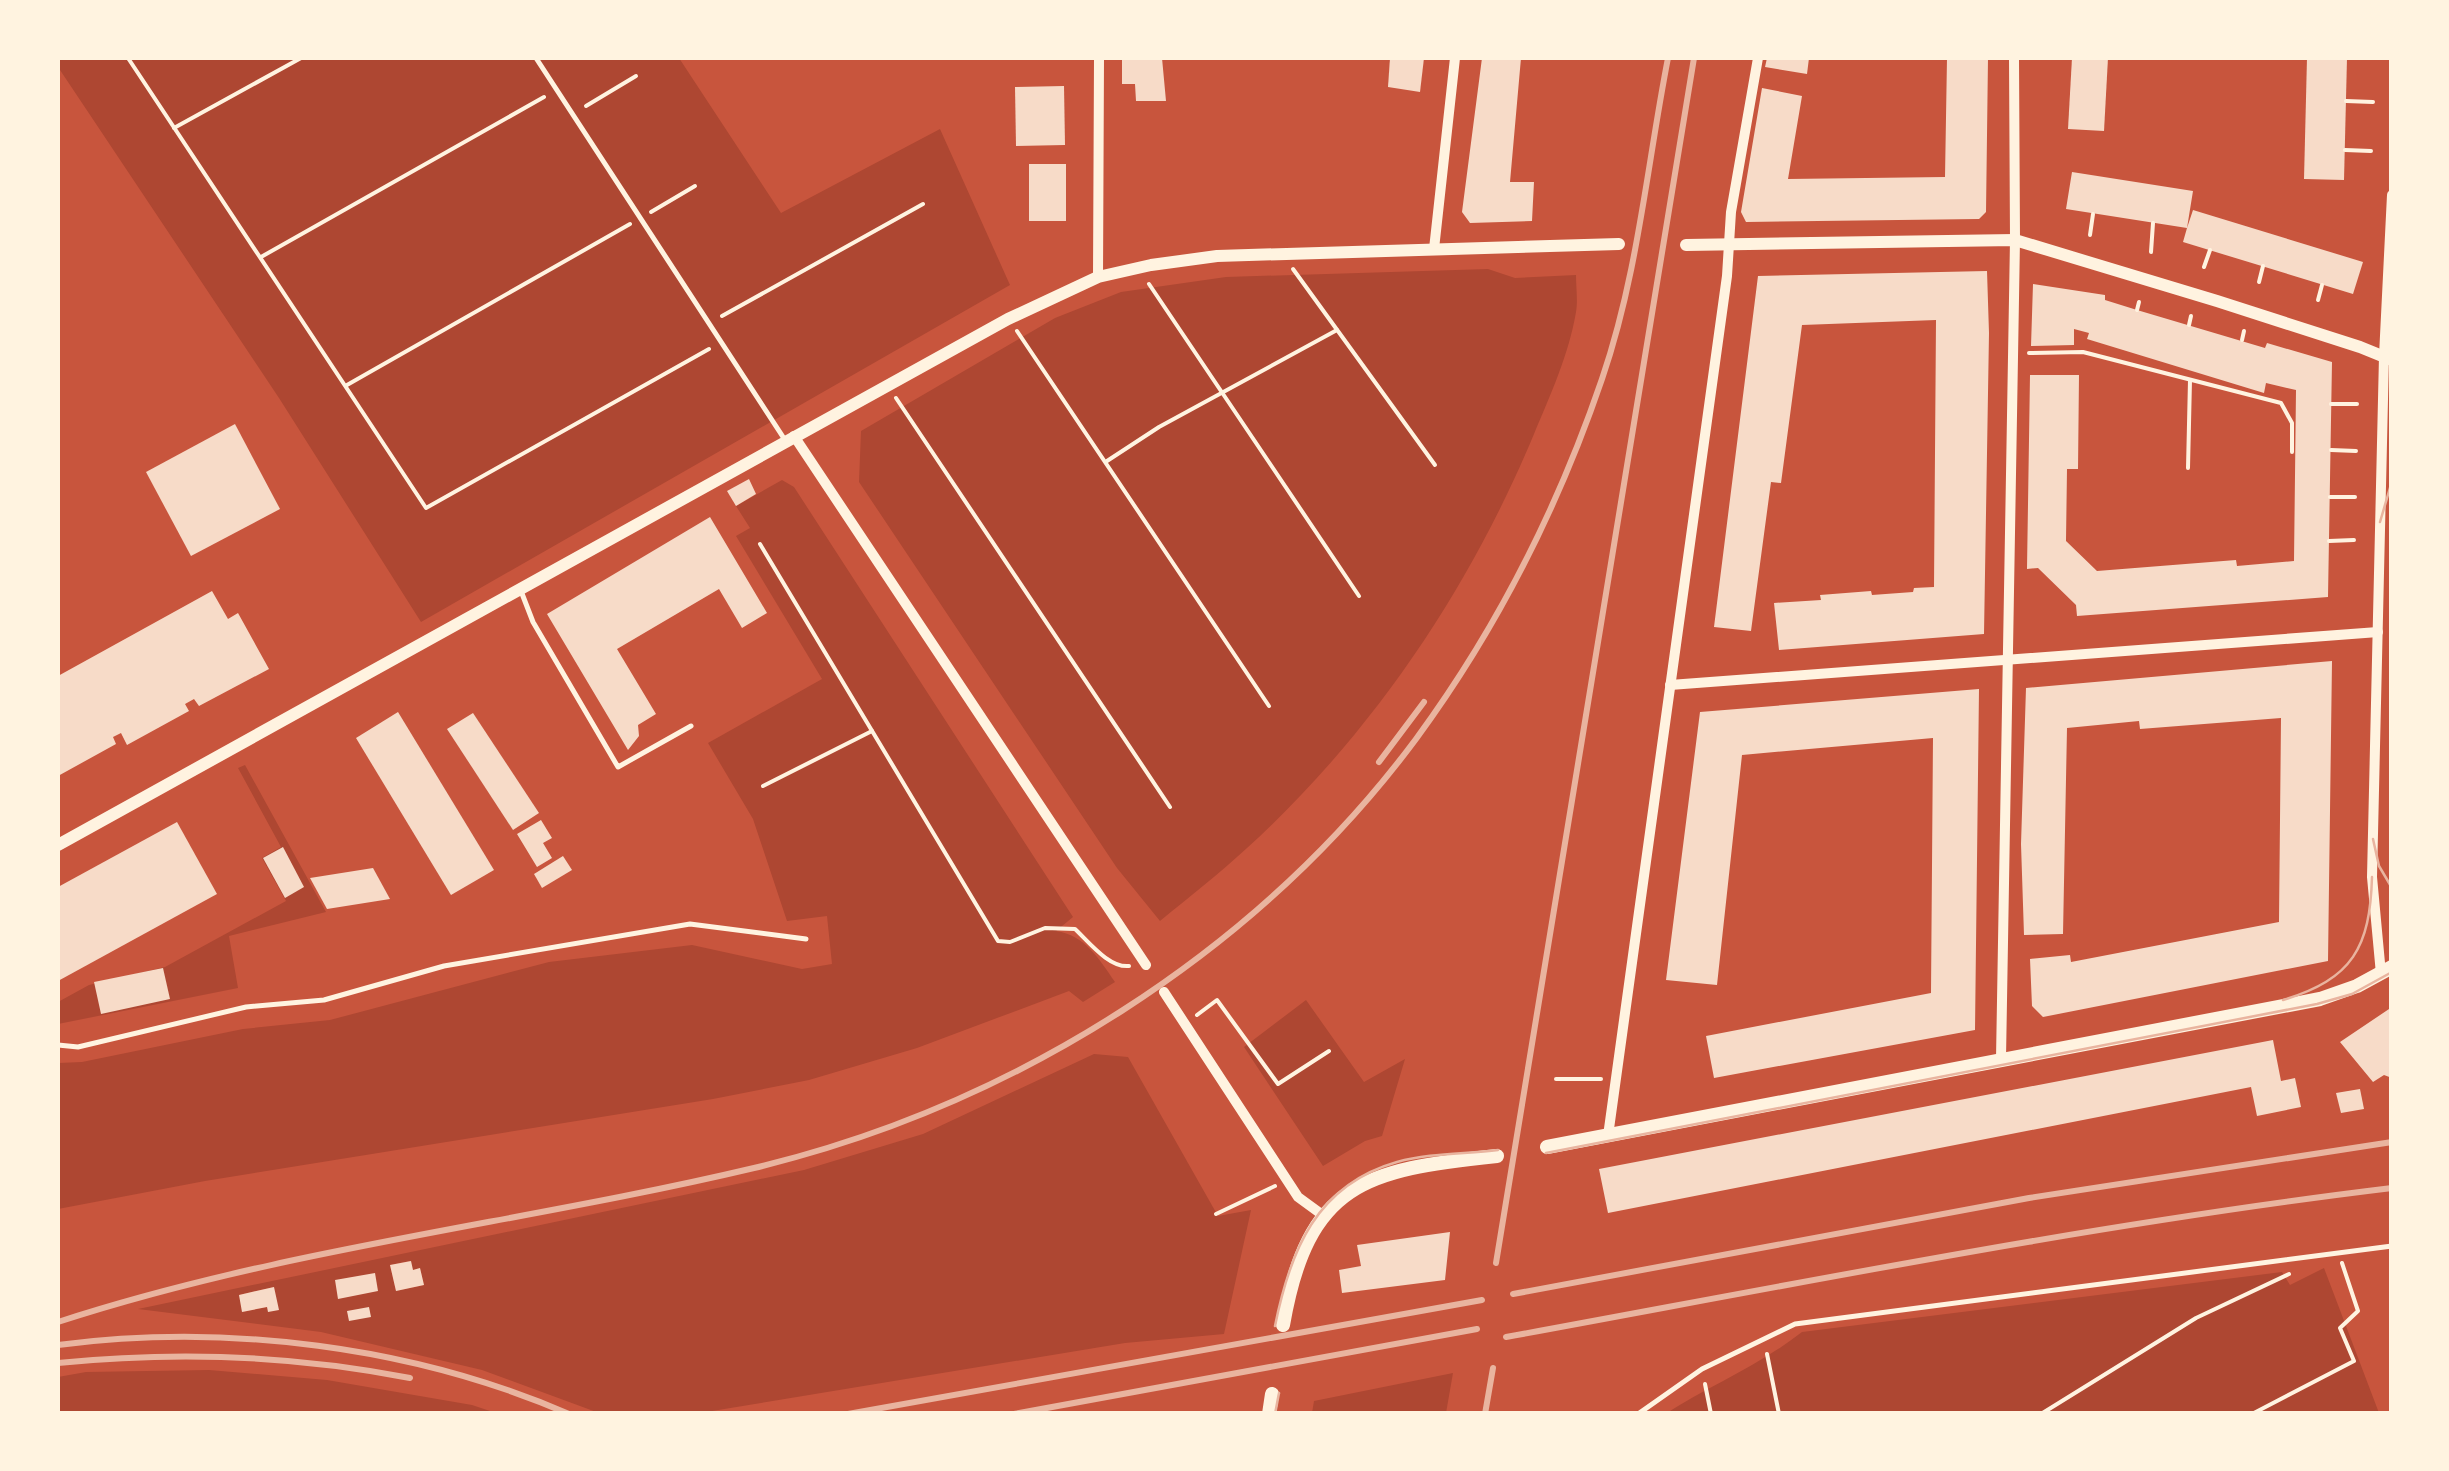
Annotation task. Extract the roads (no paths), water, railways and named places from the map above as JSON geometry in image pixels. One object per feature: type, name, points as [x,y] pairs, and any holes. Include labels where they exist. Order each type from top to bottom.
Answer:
[{"type":"main road","points":[[1547,1148],[2320,999],[2386,970]]},
{"type":"main road","points":[[1283,1325],[1298,1260],[1324,1216],[1365,1183],[1398,1168],[1497,1156]]},
{"type":"main road","points":[[1269,1414],[1272,1394]]},
{"type":"street","points":[[1098,277],[1099,58]]},
{"type":"street","points":[[1434,249],[1455,58]]},
{"type":"street","points":[[1608,1136],[1731,212],[1758,58]]},
{"type":"street","points":[[2001,1059],[2015,240],[2014,58]]},
{"type":"street","points":[[2386,970],[2372,877],[2392,195]]},
{"type":"street","points":[[1686,246],[2015,240],[2388,358]]},
{"type":"street","points":[[58,845],[1008,319],[1098,277],[1217,256],[1619,244]]},
{"type":"street","points":[[790,439],[1146,965]]},
{"type":"street","points":[[1670,684],[2378,632]]},
{"type":"street","points":[[1164,992],[1298,1196],[1324,1216]]},
{"type":"lane","points":[[536,58],[709,324],[790,439]]},
{"type":"lane","points":[[520,588],[533,622],[618,767],[691,726]]},
{"type":"lane","points":[[58,1045],[78,1047],[246,1006],[324,1000],[444,966],[690,924],[806,939]]},
{"type":"lane","points":[[1638,1414],[1702,1369],[1796,1324],[2392,1246]]},
{"type":"tram line","points":[[2380,522],[2392,481]]},
{"type":"tram line","points":[[2373,839],[2379,866],[2392,888]]},
{"type":"tram line","points":[[2283,1000],[2326,982],[2353,957],[2367,923],[2372,877]]},
{"type":"tram line","points":[[1546,1153],[2317,1004],[2352,994],[2392,972]]},
{"type":"tram line","points":[[1275,1326],[1299,1247],[1311,1224],[1346,1187],[1397,1162],[1498,1150]]},
{"type":"tram line","points":[[1275,1414],[1279,1393]]},
{"type":"railway","points":[[58,1322],[230,1274],[667,1187],[850,1141],[944,1105],[1035,1062],[1122,1011],[1204,953],[1281,888],[1352,817],[1445,697],[1523,566],[1585,427],[1614,339],[1633,260],[1668,58]]},
{"type":"railway","points":[[1496,1263],[1694,58]]},
{"type":"railway","points":[[1379,762],[1424,702]]},
{"type":"railway","points":[[1513,1294],[2029,1198],[2392,1142]]},
{"type":"railway","points":[[1506,1337],[2058,1237],[2392,1188]]},
{"type":"railway","points":[[848,1414],[1482,1300]]},
{"type":"railway","points":[[1014,1414],[1477,1329]]},
{"type":"railway","points":[[58,1345],[187,1337],[318,1346],[447,1371],[569,1414]]},
{"type":"railway","points":[[58,1363],[235,1357],[322,1364],[410,1378]]},
{"type":"railway","points":[[1485,1414],[1493,1368]]}]
